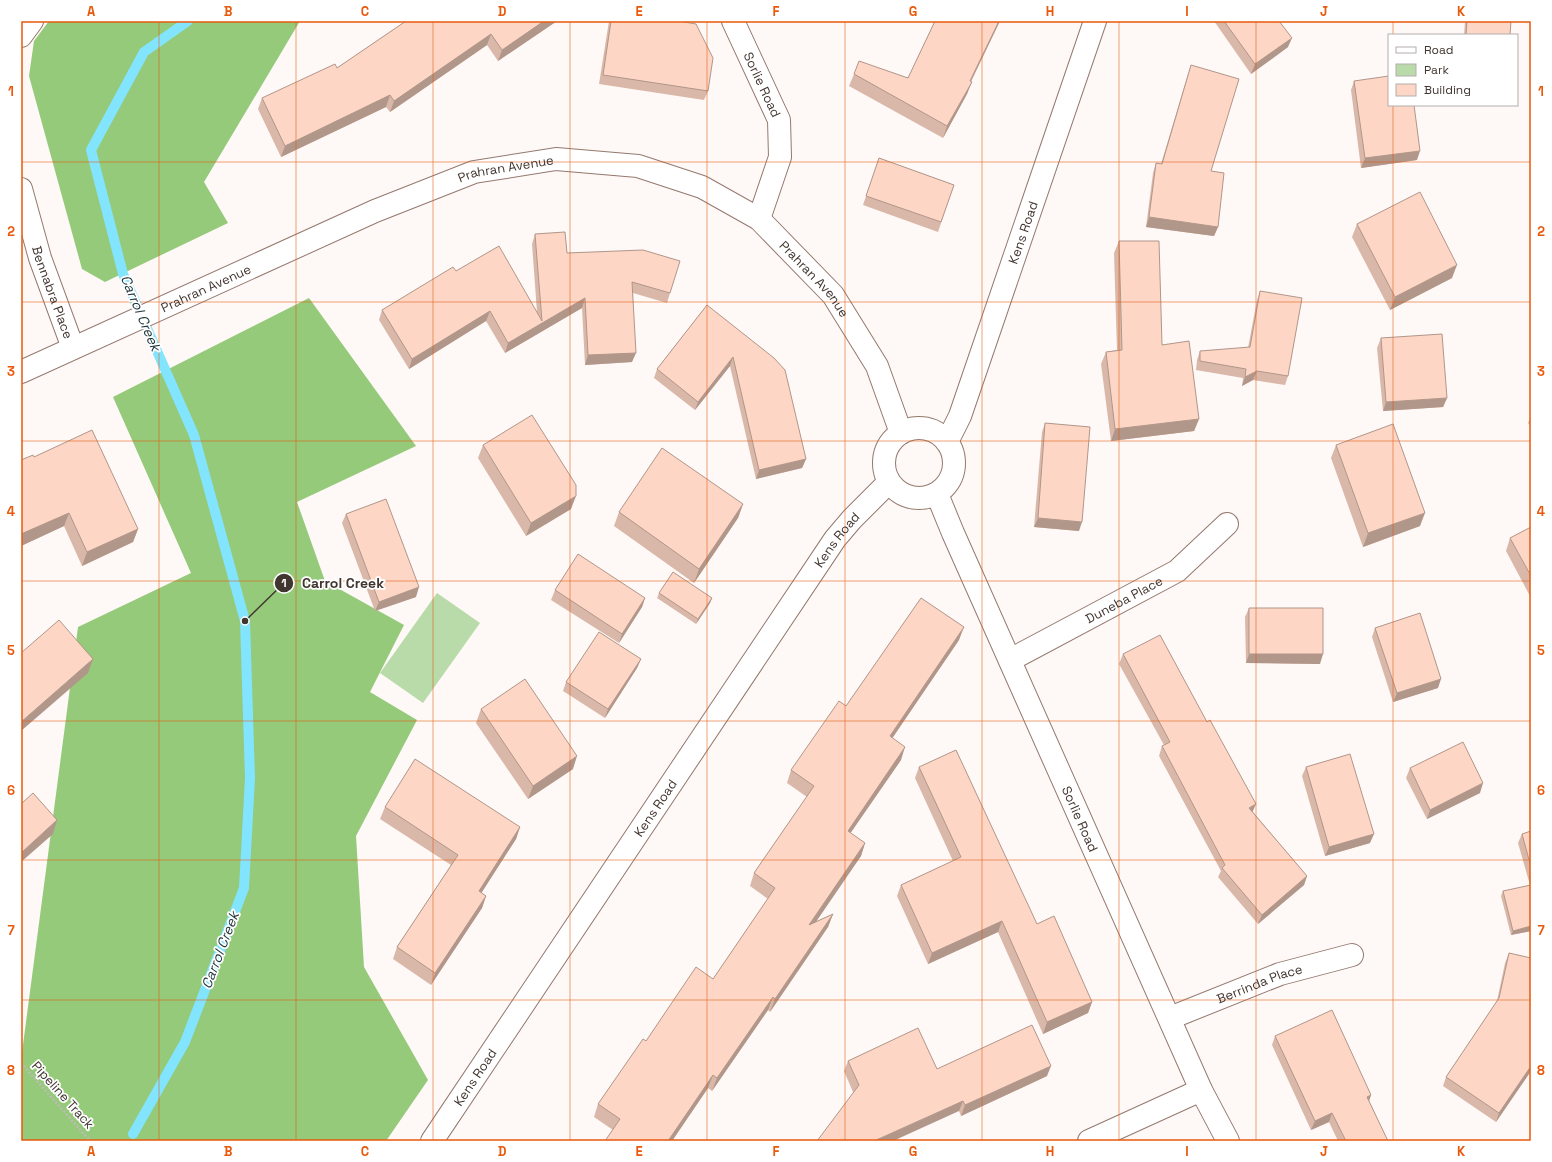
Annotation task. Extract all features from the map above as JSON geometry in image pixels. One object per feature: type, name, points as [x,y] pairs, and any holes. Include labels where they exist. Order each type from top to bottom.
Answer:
[{"type":"street","points":[[21,36],[32,21]]},
{"type":"street","name":"Sorlie Road","points":[[733,21],[779,120],[780,157],[759,219]]},
{"type":"street","name":"Kens Road","points":[[947,442],[960,416],[1095,21]]},
{"type":"street","name":"Prahran Avenue","points":[[21,372],[375,211],[474,172],[556,159],[638,166],[702,188],[759,219],[833,295],[876,366],[900,433]]},
{"type":"street","name":"Bennabra Place","points":[[21,189],[40,258],[73,348]]},
{"type":"street","points":[[917,428],[926,429],[942,436],[947,442],[954,458],[953,475],[949,482],[937,494],[924,498],[911,498],[904,496],[889,482],[885,473],[884,458],[890,444],[900,433],[917,428]]},
{"type":"street","name":"Kens Road","points":[[432,1141],[835,539],[852,519],[889,482]]},
{"type":"street","name":"Sorlie Road","points":[[937,494],[1201,1090],[1228,1141]]},
{"type":"street","name":"Duneba Place","points":[[1010,660],[1177,571],[1226,524]]},
{"type":"street","name":"Berrinda Place","points":[[1170,1018],[1280,974],[1352,955]]},
{"type":"street","points":[[1090,1141],[1201,1090]]},
{"type":"path","name":"Pipeline Track","points":[[21,1063],[90,1141]]},
{"type":"green space","points":[[49,21],[300,21],[204,182],[228,223],[105,282],[82,269],[29,76],[34,41]]},
{"type":"green space","points":[[309,298],[416,446],[297,502],[325,581],[404,625],[370,692],[417,720],[356,836],[364,967],[428,1080],[386,1141],[21,1141],[21,1060],[78,627],[191,573],[113,397]]},
{"type":"green space","points":[[437,593],[480,623],[423,703],[380,673]]},
{"type":"building","points":[[406,21],[544,21],[502,50],[491,34],[394,101],[390,95],[285,146],[262,98],[335,64],[337,68]]},
{"type":"building","points":[[611,21],[679,21],[696,24],[713,58],[708,91],[603,75]]},
{"type":"building","points":[[935,21],[999,21],[970,81],[972,82],[947,126],[854,74],[859,61],[908,78]]},
{"type":"building","points":[[1224,21],[1279,21],[1292,38],[1255,64]]},
{"type":"building","points":[[1467,21],[1511,21],[1510,34],[1466,34]]},
{"type":"building","points":[[1191,65],[1239,79],[1211,171],[1224,173],[1218,227],[1149,217],[1156,163],[1162,164]]},
{"type":"building","points":[[1388,76],[1388,106],[1414,106],[1420,151],[1365,158],[1354,81]]},
{"type":"building","points":[[879,158],[954,185],[941,222],[866,196]]},
{"type":"building","points":[[1420,192],[1457,265],[1395,297],[1357,224]]},
{"type":"building","points":[[565,232],[567,253],[643,250],[680,261],[670,293],[632,282],[636,353],[588,355],[585,298],[508,343],[490,311],[412,359],[382,310],[453,267],[456,271],[499,246],[542,321],[535,234]]},
{"type":"building","points":[[1119,241],[1159,241],[1162,345],[1189,341],[1199,419],[1115,429],[1106,352],[1122,350]]},
{"type":"building","points":[[1260,291],[1302,298],[1288,376],[1257,371],[1245,377],[1246,369],[1200,361],[1200,351],[1250,347]]},
{"type":"building","points":[[707,305],[774,358],[785,370],[806,459],[759,470],[733,357],[698,402],[657,369]]},
{"type":"building","points":[[1442,334],[1447,398],[1386,402],[1381,338]]},
{"type":"building","points":[[532,415],[576,485],[576,496],[531,523],[483,445]]},
{"type":"building","points":[[1045,423],[1090,427],[1082,522],[1038,518]]},
{"type":"building","points":[[1393,424],[1425,513],[1368,533],[1336,445]]},
{"type":"building","points":[[92,430],[138,529],[87,552],[69,513],[21,534],[21,460],[33,455],[34,457]]},
{"type":"building","points":[[662,448],[743,504],[699,569],[619,512]]},
{"type":"building","points":[[386,499],[419,587],[379,602],[346,514]]},
{"type":"building","points":[[1531,527],[1531,576],[1510,538]]},
{"type":"building","points":[[578,554],[645,598],[622,634],[555,590]]},
{"type":"building","points":[[673,572],[712,598],[698,619],[659,593]]},
{"type":"building","points":[[921,598],[964,627],[890,736],[905,747],[848,831],[865,843],[809,925],[833,914],[775,999],[773,997],[717,1078],[713,1075],[668,1141],[605,1141],[620,1119],[598,1104],[643,1039],[646,1041],[696,967],[713,979],[775,888],[754,873],[814,786],[791,770],[839,701],[846,706]]},
{"type":"building","points":[[1249,608],[1323,608],[1323,654],[1249,654]]},
{"type":"building","points":[[1420,613],[1441,679],[1397,693],[1375,628]]},
{"type":"building","points":[[59,620],[93,659],[21,722],[21,653]]},
{"type":"building","points":[[599,632],[641,659],[608,709],[566,682]]},
{"type":"building","points":[[1160,635],[1207,722],[1210,720],[1256,804],[1249,808],[1307,876],[1262,915],[1222,868],[1225,865],[1162,746],[1170,742],[1123,654]]},
{"type":"building","points":[[525,679],[577,756],[533,786],[481,709]]},
{"type":"building","points":[[1463,742],[1483,783],[1430,810],[1410,768]]},
{"type":"building","points":[[956,750],[1037,924],[1054,916],[1092,1002],[1047,1022],[1002,921],[932,953],[901,885],[961,857],[919,767]]},
{"type":"building","points":[[1350,754],[1374,834],[1329,847],[1306,767]]},
{"type":"building","points":[[415,759],[520,827],[479,891],[486,896],[435,973],[397,947],[458,855],[385,807]]},
{"type":"building","points":[[33,793],[57,820],[21,853],[21,804]]},
{"type":"building","points":[[1531,831],[1531,867],[1522,834]]},
{"type":"building","points":[[1531,885],[1531,926],[1513,931],[1503,891]]},
{"type":"building","points":[[1509,953],[1531,958],[1531,1066],[1499,1113],[1446,1077],[1499,998]]},
{"type":"building","points":[[1332,1010],[1371,1095],[1367,1097],[1388,1141],[1346,1141],[1332,1113],[1315,1121],[1275,1036]]},
{"type":"building","points":[[1032,1025],[1051,1066],[965,1105],[963,1101],[874,1141],[817,1141],[859,1085],[848,1061],[918,1028],[937,1069]]},
{"type":"waterway","name":"Carrol Creek","points":[[133,1134],[185,1042],[244,888],[250,778],[245,621],[194,435],[123,274],[91,150],[144,52],[188,21]]},
{"type":"place","name":"Carrol Creek","points":[[245,621]]}]
